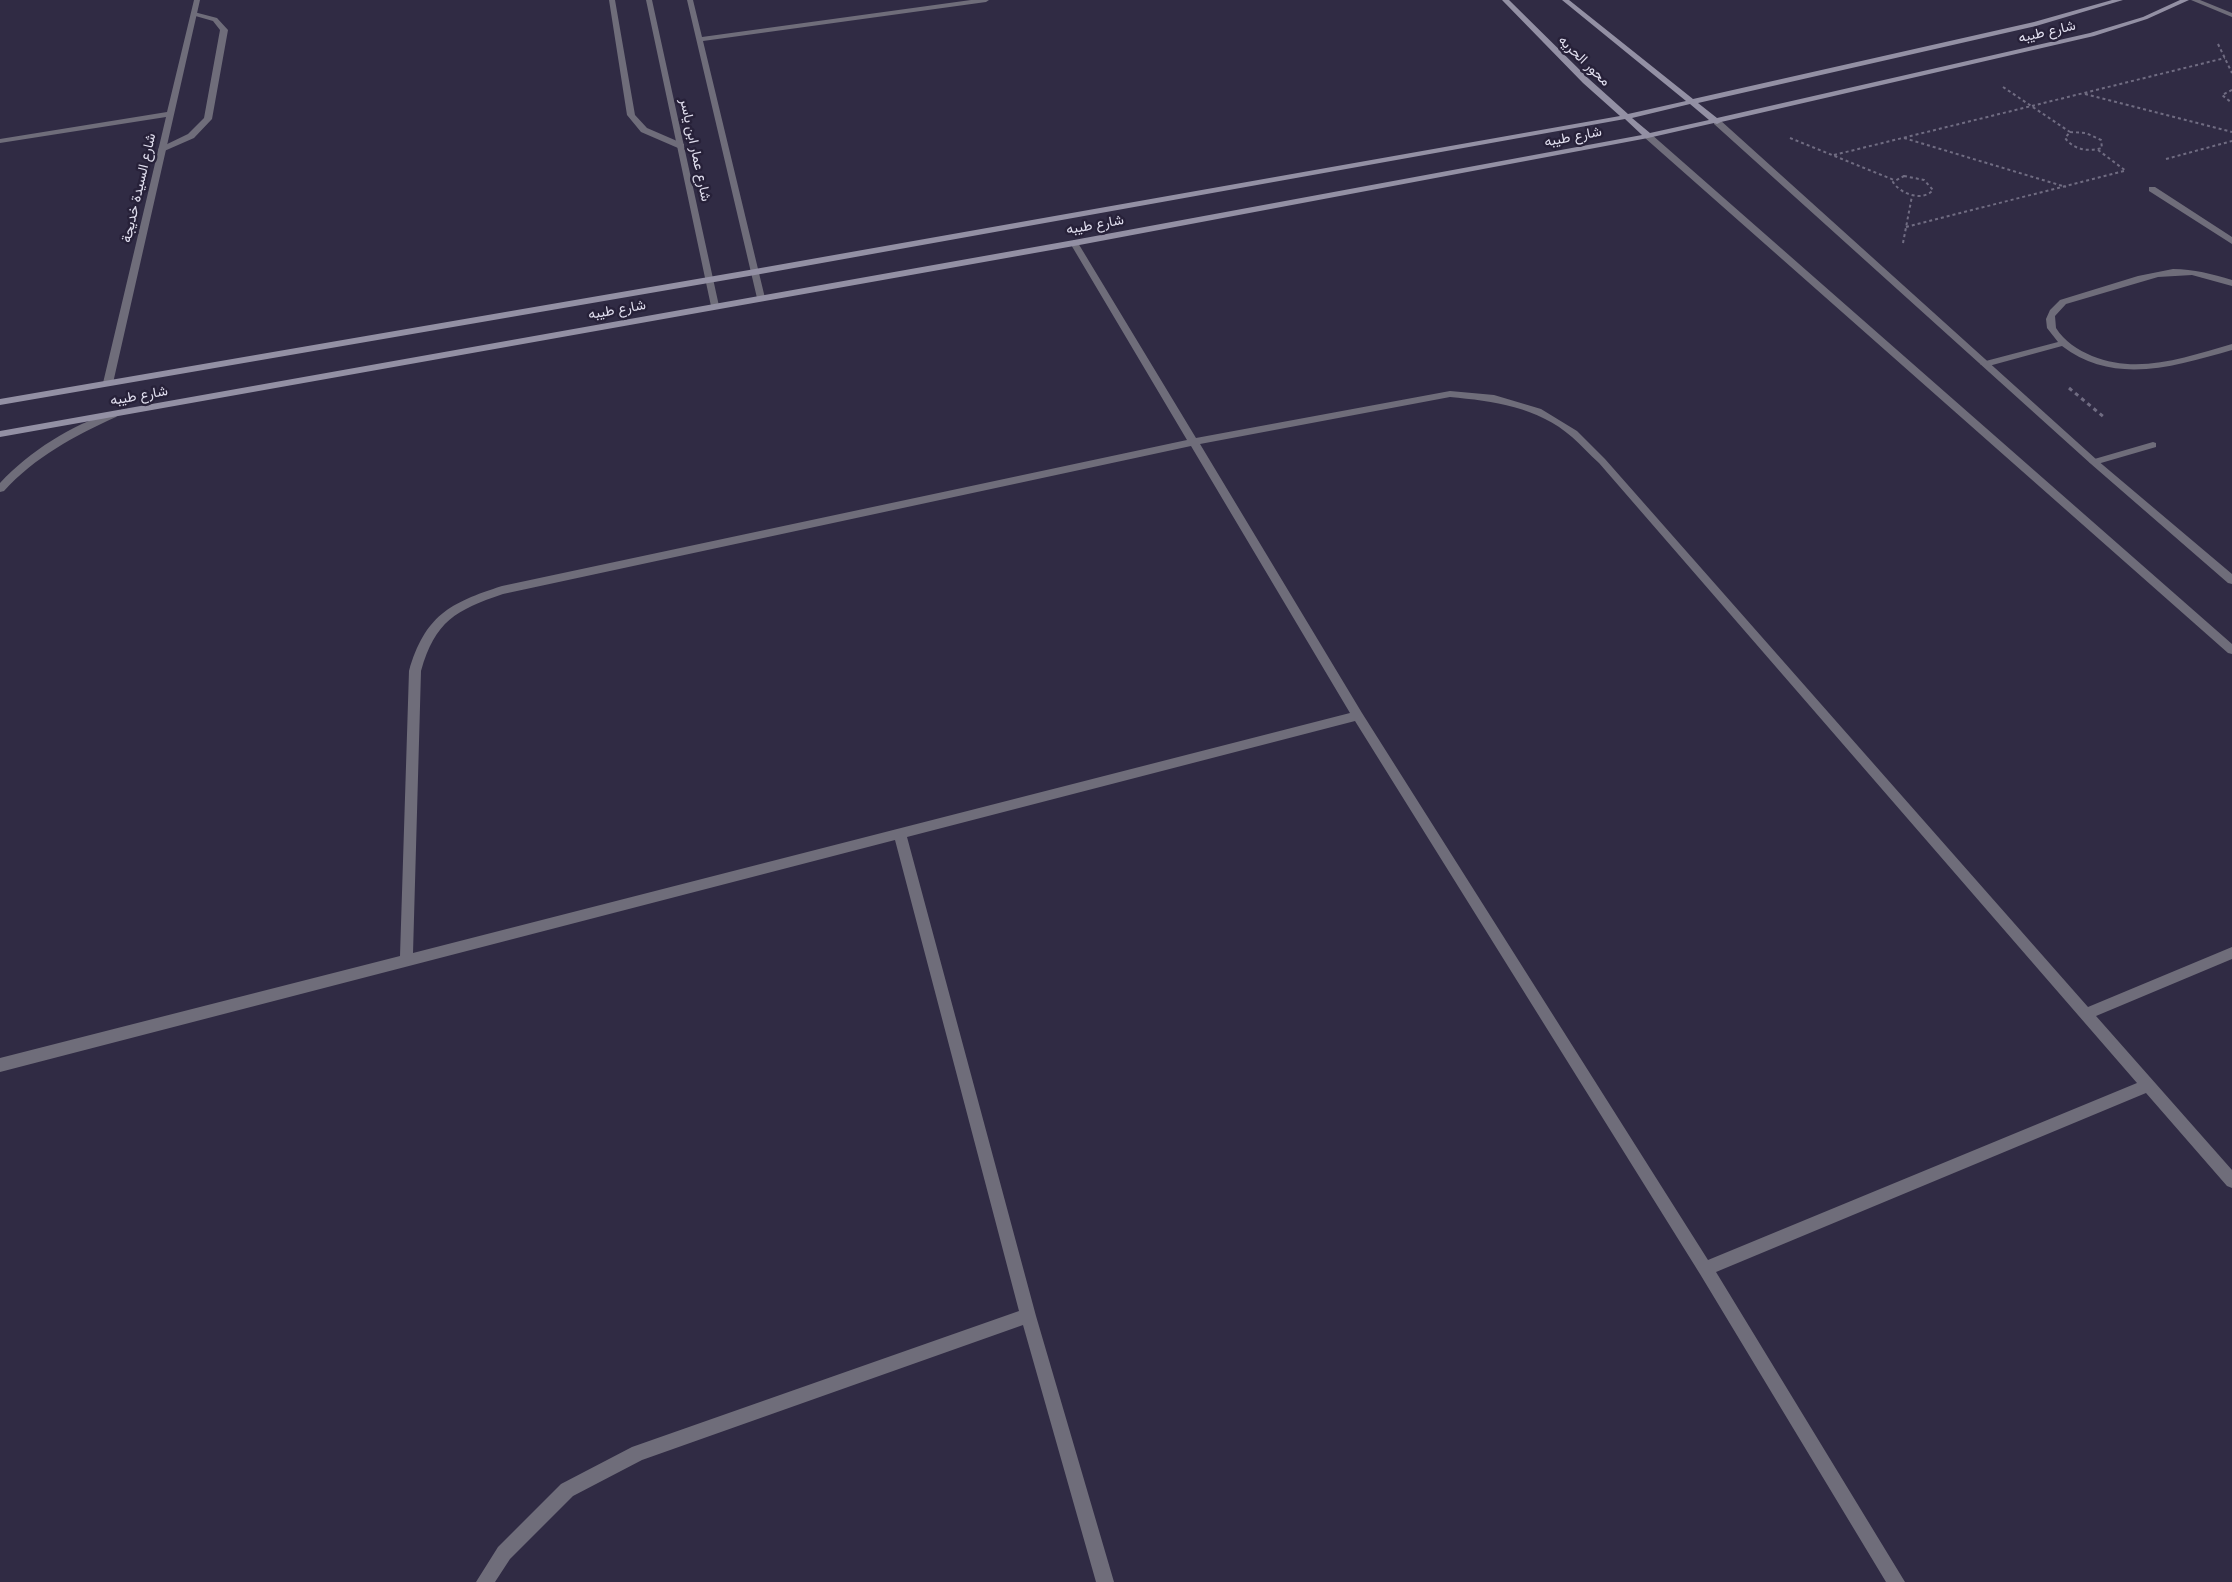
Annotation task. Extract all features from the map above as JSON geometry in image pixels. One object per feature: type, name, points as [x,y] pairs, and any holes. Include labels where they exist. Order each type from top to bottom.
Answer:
[{"type":"main road","name":"محور الحريه","points":[[1505,0],[1625,117],[1648,136]]},
{"type":"main road","name":"محور الحريه","points":[[1565,0],[1717,122]]},
{"type":"main road","name":"شارع طيبه","points":[[0,402],[710,280],[1625,117],[2045,22],[2120,0]]},
{"type":"main road","name":"شارع طيبه","points":[[0,434],[1074,243],[1648,136],[2092,35],[2145,18],[2186,0]]},
{"type":"street","name":"شارع السيدة خديجة","points":[[108,382],[197,0]]},
{"type":"street","points":[[612,0],[631,114],[644,130],[681,146]]},
{"type":"street","name":"شارع عمار ابن ياسر","points":[[649,0],[715,306]]},
{"type":"street","name":"شارع عمار ابن ياسر","points":[[690,0],[761,298]]},
{"type":"street","points":[[700,39],[986,0]]},
{"type":"street","points":[[2194,0],[2232,15]]},
{"type":"street","points":[[162,150],[191,136],[208,119],[224,30],[215,20],[194,15]]},
{"type":"street","points":[[0,141],[171,114]]},
{"type":"street","points":[[1717,122],[2094,462],[2232,580]]},
{"type":"street","points":[[1648,136],[2232,650]]},
{"type":"street","points":[[2152,189],[2232,240]]},
{"type":"street","points":[[1074,243],[1358,717],[1705,1269],[1896,1582]]},
{"type":"street","points":[[2232,283],[2214,276],[2185,272],[2162,274],[2063,302],[2053,309],[2049,319],[2053,330],[2063,343],[2082,355],[2106,365],[2130,369],[2152,369],[2232,347]]},
{"type":"street","points":[[1985,363],[2063,343]]},
{"type":"street","points":[[406,962],[415,672],[421,645],[440,621],[468,601],[502,590],[1193,442],[1450,394],[1494,398],[1538,411],[1574,433],[2232,1181]]},
{"type":"street","points":[[0,489],[11,475],[40,452],[75,431],[113,415]]},
{"type":"street","points":[[2094,462],[2153,445]]},
{"type":"street","points":[[0,1065],[1358,717]]},
{"type":"street","points":[[900,836],[1028,1316],[1105,1582]]},
{"type":"street","points":[[2086,1014],[2232,953]]},
{"type":"street","points":[[1705,1269],[2148,1085]]},
{"type":"street","points":[[485,1582],[504,1553],[567,1490],[638,1453],[1028,1316]]},
{"type":"path","points":[[2215,35],[2232,73]]},
{"type":"path","points":[[1834,155],[2225,58]]},
{"type":"path","points":[[1994,81],[2070,132],[2086,133],[2101,140],[2102,148],[2082,149],[2067,142],[2066,135],[2070,132]]},
{"type":"path","points":[[2232,90],[2222,95],[2232,103]]},
{"type":"path","points":[[2083,93],[2232,132]]},
{"type":"path","points":[[1783,141],[1786,136],[1795,131]]},
{"type":"path","points":[[1786,136],[1894,180],[1904,176],[1914,176],[1930,185],[1933,190],[1930,194],[1912,196],[1895,187],[1894,180]]},
{"type":"path","points":[[1904,138],[2067,188]]},
{"type":"path","points":[[2158,162],[2232,141]]},
{"type":"path","points":[[2097,150],[2126,171]]},
{"type":"path","points":[[1906,227],[2067,188],[2136,168]]},
{"type":"path","points":[[1901,252],[1912,196]]},
{"type":"path","points":[[2026,353],[2105,418]]}]
